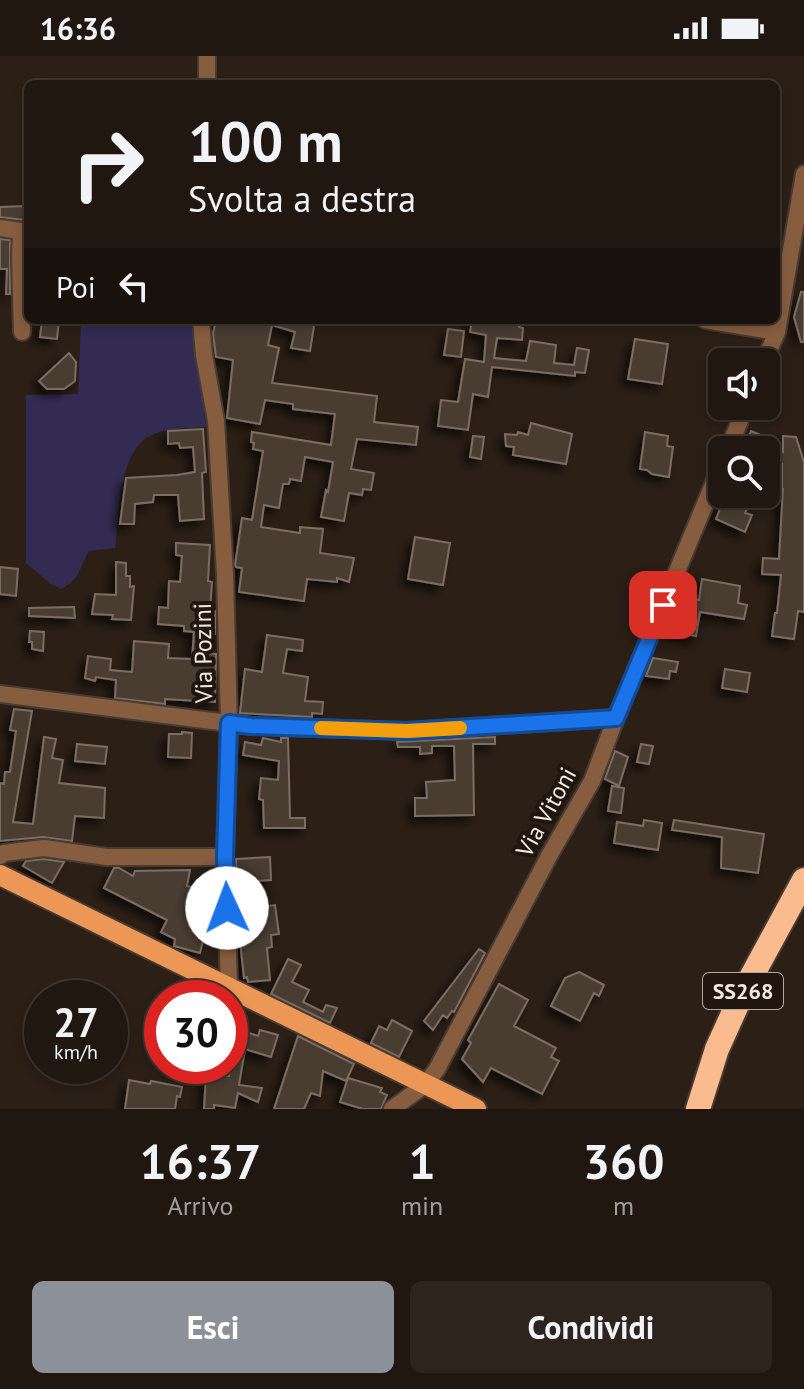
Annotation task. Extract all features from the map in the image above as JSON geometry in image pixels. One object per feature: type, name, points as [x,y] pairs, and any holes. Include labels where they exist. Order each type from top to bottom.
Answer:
[{"type":"highway","name":"SS268","points":[[698,1109],[717,1049],[741,996],[804,880]]},
{"type":"main road","points":[[0,875],[217,980]]},
{"type":"main road","points":[[248,995],[476,1109]]},
{"type":"street","points":[[207,56],[207,80]]},
{"type":"street","points":[[780,314],[804,174]]},
{"type":"street","points":[[0,228],[24,231],[20,257],[22,332]]},
{"type":"street","name":"Via Pozini","points":[[201,324],[216,421],[225,574],[229,723],[225,857],[229,980]]},
{"type":"street","points":[[729,324],[777,332]]},
{"type":"street","points":[[770,348],[778,324]]},
{"type":"street","name":"Via Vitoni","points":[[426,1084],[437,1069],[592,781],[708,497]]},
{"type":"street","points":[[0,694],[251,726],[407,731],[616,718]]},
{"type":"street","points":[[0,856],[44,848],[107,857],[225,857]]},
{"type":"street","points":[[392,1109],[426,1084]]},
{"type":"shaded area","points":[[81,324],[194,324],[206,427],[163,431],[139,444],[122,486],[115,548],[89,551],[76,577],[61,589],[26,563],[26,395],[78,394]]},
{"type":"building","points":[[24,206],[24,220],[0,217],[0,207]]},
{"type":"building","points":[[0,239],[10,240],[10,294],[6,294],[7,269],[0,269]]},
{"type":"building","points":[[801,292],[804,292],[804,342],[801,342],[794,317]]},
{"type":"building","points":[[42,324],[59,324],[57,339],[40,337]]},
{"type":"building","points":[[215,324],[314,324],[310,351],[291,348],[295,332],[272,325],[268,345],[279,348],[272,383],[377,396],[374,422],[418,427],[416,445],[357,439],[351,469],[374,473],[371,490],[363,489],[362,495],[349,493],[344,521],[321,517],[333,462],[305,457],[301,481],[290,479],[289,484],[283,484],[279,508],[264,505],[261,527],[300,533],[300,527],[323,529],[320,553],[354,558],[349,582],[337,578],[337,582],[307,579],[304,601],[239,592],[242,568],[235,565],[242,518],[252,520],[263,451],[253,449],[252,432],[331,445],[335,414],[293,409],[293,404],[265,400],[260,424],[227,418],[233,360],[216,357],[213,334]]},
{"type":"building","points":[[471,324],[519,324],[523,328],[522,340],[497,338],[494,358],[526,361],[530,341],[556,345],[554,363],[574,365],[577,348],[589,350],[585,373],[575,372],[575,376],[492,367],[488,397],[473,394],[468,430],[438,426],[441,400],[458,402],[465,359],[484,362],[486,335],[470,332]]},
{"type":"building","points":[[448,329],[464,331],[461,357],[444,355]]},
{"type":"building","points":[[635,339],[668,344],[662,384],[628,379]]},
{"type":"building","points":[[69,353],[76,362],[75,381],[64,389],[47,389],[39,381]]},
{"type":"building","points":[[531,423],[572,434],[566,464],[513,455],[514,447],[506,446],[505,434],[517,435],[518,432],[528,435]]},
{"type":"building","points":[[203,429],[206,472],[202,473],[204,519],[180,521],[178,495],[154,495],[153,502],[135,504],[134,524],[120,524],[126,478],[195,472],[193,447],[180,448],[179,443],[168,444],[168,431]]},
{"type":"building","points":[[645,432],[668,436],[667,446],[673,447],[669,477],[640,469]]},
{"type":"building","points":[[473,436],[484,437],[481,459],[470,457]]},
{"type":"building","points":[[783,436],[796,437],[804,462],[804,612],[798,611],[794,639],[772,636],[781,575],[762,574],[763,558],[779,559],[780,451],[783,452]]},
{"type":"building","points":[[720,508],[747,508],[745,513],[752,515],[745,532],[716,519]]},
{"type":"building","points":[[415,537],[450,543],[443,585],[408,579]]},
{"type":"building","points":[[176,543],[210,545],[208,581],[212,582],[210,611],[215,611],[215,634],[205,633],[203,653],[216,654],[215,702],[165,699],[165,704],[115,698],[116,680],[85,678],[88,656],[111,659],[110,670],[132,672],[134,641],[169,644],[168,658],[192,659],[194,632],[184,631],[184,626],[158,624],[159,607],[168,608],[169,581],[180,582],[182,556],[176,555]]},
{"type":"building","points":[[116,562],[126,563],[126,576],[130,576],[130,587],[134,586],[131,620],[92,614],[95,594],[116,595]]},
{"type":"building","points":[[0,567],[18,569],[16,596],[0,594]]},
{"type":"building","points":[[702,579],[740,586],[738,603],[747,605],[744,619],[700,612],[696,636],[670,631],[678,596],[699,600]]},
{"type":"building","points":[[74,607],[75,618],[29,616],[29,608]]},
{"type":"building","points":[[30,631],[44,632],[43,651],[32,649]]},
{"type":"building","points":[[267,635],[303,640],[302,651],[287,649],[283,673],[308,677],[305,701],[323,702],[322,714],[312,713],[312,717],[240,713],[245,669],[262,672]]},
{"type":"building","points":[[653,658],[678,662],[676,672],[670,671],[669,679],[646,676]]},
{"type":"building","points":[[725,669],[750,673],[747,692],[722,688]]},
{"type":"building","points":[[14,709],[32,711],[13,822],[33,824],[44,737],[56,739],[52,758],[63,760],[59,783],[105,788],[104,818],[75,816],[72,841],[43,837],[0,841],[0,783],[4,784],[5,772],[10,772],[16,731],[10,730]]},
{"type":"building","points":[[192,733],[191,758],[168,757],[169,734]]},
{"type":"building","points":[[495,737],[495,744],[473,744],[474,815],[415,816],[415,798],[427,798],[426,782],[455,780],[454,746],[432,746],[432,753],[420,754],[420,747],[398,747],[397,742]]},
{"type":"building","points":[[263,738],[281,742],[281,738],[288,738],[290,818],[305,818],[305,828],[264,828],[263,800],[259,799],[261,778],[278,780],[279,761],[243,755],[245,742],[261,745]]},
{"type":"building","points":[[77,744],[107,747],[105,764],[75,761]]},
{"type":"building","points":[[641,744],[653,746],[649,764],[637,762]]},
{"type":"building","points":[[615,751],[628,757],[619,786],[605,779]]},
{"type":"building","points":[[612,786],[624,788],[621,813],[608,811]]},
{"type":"building","points":[[644,820],[662,823],[658,850],[614,843],[617,822],[643,826]]},
{"type":"building","points":[[674,820],[764,834],[758,873],[721,868],[722,837],[672,830]]},
{"type":"building","points":[[270,857],[271,880],[237,882],[236,859]]},
{"type":"building","points":[[44,859],[64,862],[52,883],[23,866],[26,861]]},
{"type":"building","points":[[114,868],[133,876],[135,871],[190,870],[187,886],[215,893],[200,953],[174,946],[175,939],[161,932],[167,920],[104,888]]},
{"type":"building","points":[[275,905],[279,934],[271,935],[272,947],[267,948],[270,980],[248,982],[247,977],[244,978],[238,922],[246,921],[244,909]]},
{"type":"building","points":[[479,949],[485,953],[454,1012],[447,1018],[443,1015],[433,1030],[424,1021]]},
{"type":"building","points":[[288,959],[301,965],[292,982],[309,990],[303,1002],[323,1012],[326,1005],[337,1008],[330,1023],[271,994]]},
{"type":"building","points":[[579,972],[604,985],[599,996],[594,993],[580,1021],[551,1006],[565,978]]},
{"type":"building","points":[[499,984],[528,1000],[514,1026],[556,1048],[551,1057],[559,1061],[542,1094],[491,1068],[483,1082],[462,1059],[471,1043],[468,1040]]},
{"type":"building","points":[[392,1020],[412,1031],[399,1057],[371,1043],[379,1026],[387,1030]]},
{"type":"building","points":[[260,1030],[278,1035],[271,1057],[248,1050],[248,1033],[258,1036]]},
{"type":"building","points":[[298,1036],[354,1064],[346,1081],[323,1071],[320,1096],[311,1093],[304,1109],[274,1109]]},
{"type":"building","points":[[348,1078],[382,1088],[380,1092],[387,1095],[381,1109],[363,1109],[340,1102]]},
{"type":"building","points":[[129,1080],[182,1087],[175,1109],[125,1109]]},
{"type":"building","points":[[205,1084],[262,1088],[258,1102],[238,1093],[235,1108],[214,1105],[214,1109],[204,1109]]},
{"type":"slow traffic","points":[[321,728],[407,731],[460,728]]},
{"type":"route","points":[[227,908],[225,857],[229,723],[407,731],[616,718],[663,605]]}]
